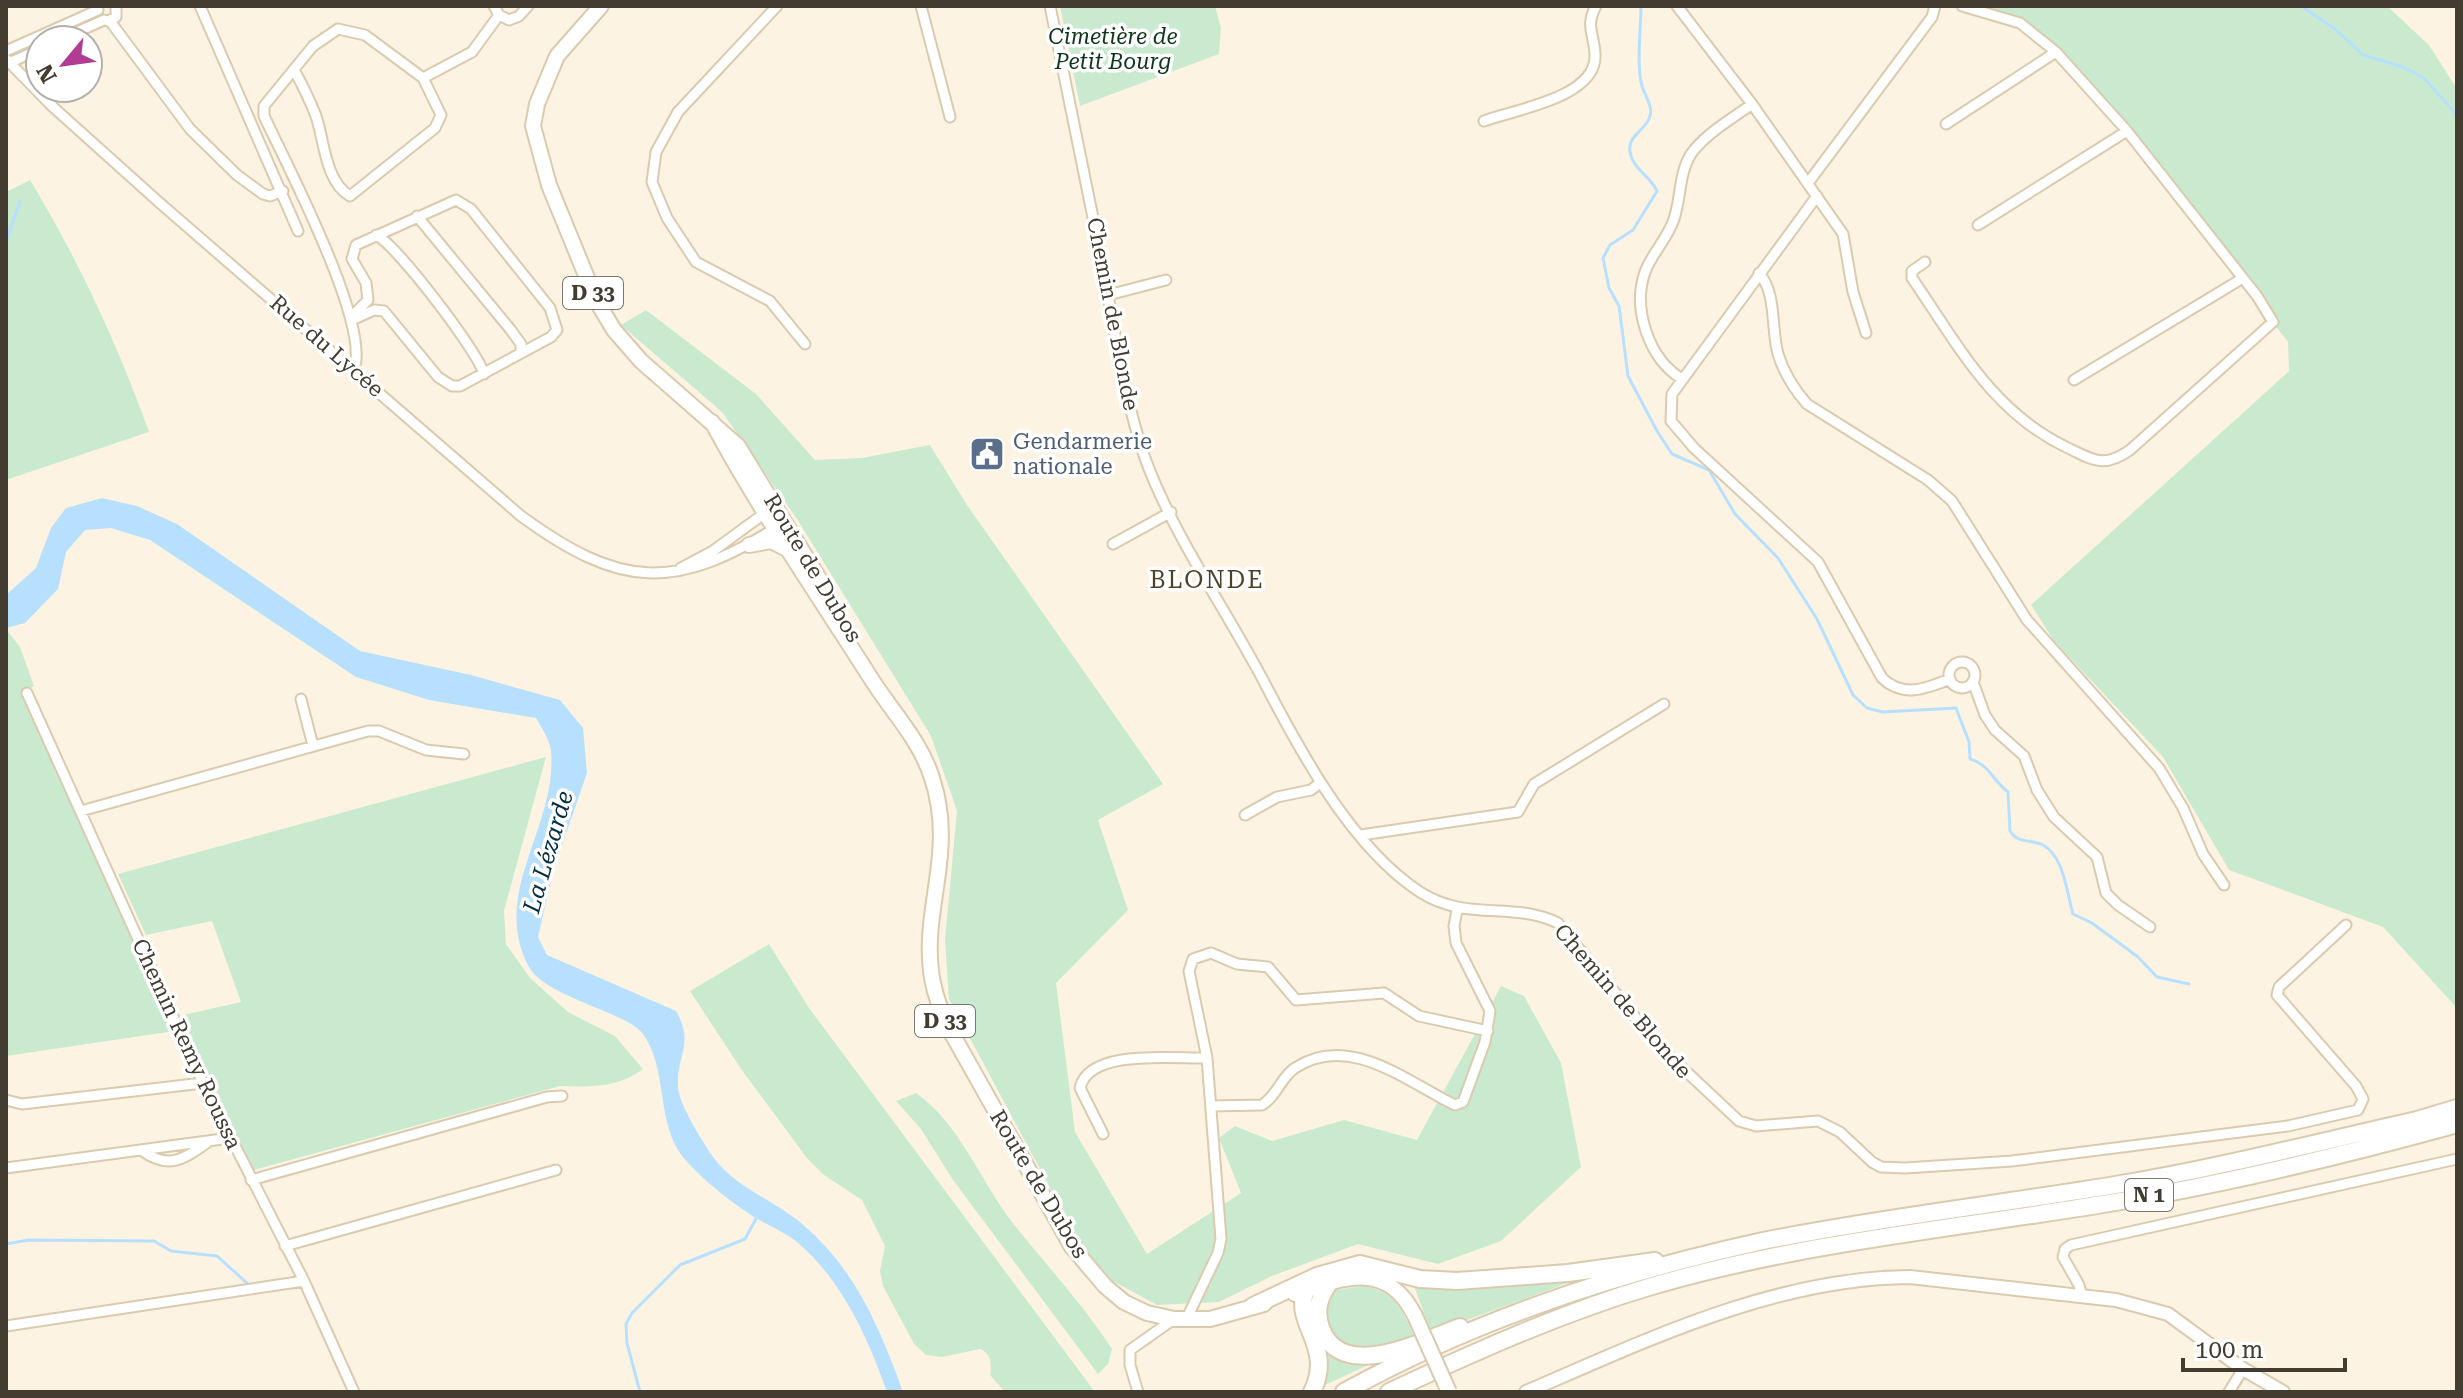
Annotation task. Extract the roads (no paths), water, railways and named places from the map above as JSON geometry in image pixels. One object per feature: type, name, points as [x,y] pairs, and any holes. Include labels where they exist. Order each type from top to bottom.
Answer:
[{"type":"highway","name":"N 1","points":[[1344,1392],[1470,1333],[1550,1302],[1704,1256],[1858,1224],[2123,1183],[2417,1120],[2457,1108]]},
{"type":"highway","name":"N 1","points":[[1389,1392],[1543,1325],[1653,1286],[1837,1244],[2107,1204],[2360,1150],[2457,1124]]},
{"type":"highway","points":[[1261,1304],[1317,1276],[1360,1264],[1420,1279],[1457,1281],[1568,1273],[1704,1256]]},
{"type":"highway","points":[[1330,1282],[1318,1305],[1322,1330],[1330,1344],[1358,1357],[1380,1354],[1550,1302]]},
{"type":"highway","points":[[1306,1290],[1302,1303],[1304,1315],[1321,1362],[1312,1392]]},
{"type":"highway","points":[[1261,1304],[1304,1315]]},
{"type":"highway","points":[[1410,1392],[1513,1347],[1543,1325]]},
{"type":"main road","name":"Route de Dubos","points":[[601,6],[570,38],[545,78],[533,126],[537,150],[596,300],[614,330],[641,361],[712,422],[886,688],[903,722]]},
{"type":"main road","name":"Route de Dubos","points":[[781,525],[791,551],[879,691],[917,744],[938,800],[941,871],[931,969],[935,995],[946,1023],[1072,1247],[1124,1302],[1147,1313],[1180,1320],[1210,1319],[1330,1282],[1356,1277],[1378,1279],[1397,1288],[1415,1316],[1449,1392]]},
{"type":"main road","points":[[749,545],[771,541],[791,551]]},
{"type":"street","points":[[200,6],[298,231]]},
{"type":"street","points":[[423,78],[472,52],[497,11],[513,19],[528,6]]},
{"type":"street","points":[[777,6],[678,112],[656,152],[652,182],[667,218],[696,262],[770,301],[805,344]]},
{"type":"street","points":[[921,6],[950,117]]},
{"type":"street","name":"Chemin de Blonde","points":[[1050,6],[1138,435],[1150,470],[1320,783],[1361,835],[1407,883],[1433,901],[1457,910],[1538,913],[1558,923],[1659,1046],[1739,1121],[1756,1126],[1818,1121],[1840,1132],[1881,1167],[1905,1168],[2012,1161],[2288,1126],[2358,1110],[2363,1099],[2356,1086],[2277,995],[2279,987],[2346,925]]},
{"type":"street","points":[[1484,121],[1508,112],[1522,112],[1558,97],[1587,77],[1593,68],[1595,54],[1589,19],[1596,6]]},
{"type":"street","points":[[1677,6],[1752,104],[1843,234],[1853,292],[1866,333]]},
{"type":"street","points":[[1808,183],[1924,29],[1935,6]]},
{"type":"street","points":[[1925,262],[1912,271],[1912,278],[1983,382],[2010,412],[2046,438],[2100,462],[2113,462],[2130,450],[2270,326],[2272,315],[2127,131],[2056,52],[2007,16],[1962,6]]},
{"type":"street","points":[[6,51],[99,7],[111,16],[164,99],[212,153],[263,194],[270,196],[283,191]]},
{"type":"street","points":[[294,70],[317,119],[325,154],[336,179],[350,196],[440,121],[441,115],[423,78],[365,35],[338,29],[313,46],[267,100],[264,116],[352,318],[359,357],[354,369]]},
{"type":"street","points":[[1946,124],[2056,52]]},
{"type":"street","name":"Rue du Lycée","points":[[8,61],[151,194],[521,516],[571,550],[606,567],[621,570],[678,569],[706,565],[749,545],[781,525]]},
{"type":"street","points":[[1682,379],[1659,360],[1651,345],[1641,289],[1646,270],[1673,223],[1683,171],[1690,156],[1702,141],[1752,104]]},
{"type":"street","points":[[1978,225],[2127,131]]},
{"type":"street","points":[[1817,196],[1682,379],[1672,394],[1669,408],[1676,428],[1818,562],[1882,678],[1902,691],[1950,679],[1963,688],[1973,682]]},
{"type":"street","points":[[450,202],[464,202],[550,308],[557,330],[484,374],[452,386],[438,377],[384,311],[374,310],[352,318],[368,300],[366,283],[356,269],[352,252],[356,245],[450,202]]},
{"type":"street","points":[[417,216],[510,329],[521,344],[521,353]]},
{"type":"street","points":[[376,235],[385,239],[403,259],[475,354],[484,374]]},
{"type":"street","points":[[1759,273],[1766,283],[1777,352],[1796,391],[1807,404],[1928,480],[1952,501],[2027,620],[2159,768],[2183,808],[2203,854],[2224,885]]},
{"type":"street","points":[[2074,380],[2243,278]]},
{"type":"street","points":[[1108,295],[1166,280]]},
{"type":"street","name":"Rue du Lycée","points":[[678,569],[713,551],[771,509]]},
{"type":"street","points":[[1113,544],[1171,512]]},
{"type":"street","points":[[1950,679],[1952,667],[1964,662],[1974,669],[1973,682],[1985,715],[2024,756],[2037,790],[2054,817],[2097,857],[2106,893],[2150,927]]},
{"type":"street","name":"Chemin Remy Roussa","points":[[27,693],[203,1083],[304,1281],[354,1392]]},
{"type":"street","points":[[301,699],[313,746]]},
{"type":"street","points":[[1361,835],[1518,812],[1534,784],[1664,704]]},
{"type":"street","points":[[81,811],[368,731],[379,731],[426,750],[464,754]]},
{"type":"street","points":[[1245,815],[1277,797],[1311,790],[1320,783]]},
{"type":"street","points":[[1211,1106],[1262,1105],[1293,1069],[1318,1057],[1341,1055],[1386,1067],[1459,1105],[1467,1097],[1488,1031],[1488,1004],[1456,943],[1454,926],[1457,910]]},
{"type":"street","points":[[1138,1392],[1130,1365],[1130,1350],[1180,1320],[1220,1246],[1207,1058],[1189,971],[1193,959],[1206,952],[1237,964],[1270,968],[1296,1000],[1384,993],[1419,1016],[1488,1031]]},
{"type":"street","points":[[1103,1134],[1080,1088],[1086,1072],[1095,1066],[1118,1061],[1207,1058]]},
{"type":"street","points":[[6,1100],[22,1104],[203,1083]]},
{"type":"street","points":[[251,1180],[547,1097],[562,1096]]},
{"type":"street","points":[[6,1168],[230,1138]]},
{"type":"street","points":[[141,1150],[161,1162],[175,1163],[210,1141]]},
{"type":"street","points":[[2082,1297],[2079,1285],[2063,1257],[2065,1249],[2071,1245],[2457,1159]]},
{"type":"street","points":[[285,1246],[556,1170]]},
{"type":"street","points":[[1526,1392],[1699,1319],[1806,1290],[1876,1277],[1910,1277],[2116,1300],[2168,1314],[2243,1369],[2283,1392]]},
{"type":"street","points":[[6,1326],[304,1281]]},
{"type":"street","points":[[2229,1392],[2243,1369]]},
{"type":"water","name":"La Lézarde","points":[[102,498],[137,506],[177,524],[360,651],[471,675],[560,700],[583,728],[587,773],[554,868],[538,937],[547,955],[676,1011],[684,1032],[678,1076],[679,1095],[698,1133],[721,1167],[741,1184],[796,1219],[849,1276],[874,1320],[903,1392],[887,1392],[852,1311],[813,1257],[792,1238],[725,1196],[678,1150],[667,1122],[656,1062],[643,1034],[621,1018],[551,987],[529,967],[519,940],[517,913],[520,886],[545,806],[551,751],[536,718],[429,700],[356,677],[150,540],[111,528],[85,530],[66,552],[58,589],[25,623],[6,628],[6,595],[36,568],[51,528],[66,508]]},
{"type":"waterway","points":[[1641,6],[1639,67],[1651,112],[1648,121],[1631,141],[1630,152],[1634,163],[1657,191],[1633,230],[1610,245],[1603,258],[1609,288],[1619,306],[1628,376],[1657,431],[1672,454],[1709,470],[1735,514],[1778,558],[1817,619],[1853,695],[1867,708],[1883,712],[1956,708],[1969,742],[1970,759],[1987,769],[2008,792],[2010,831],[2021,840],[2038,843],[2050,850],[2064,876],[2073,914],[2092,923],[2138,957],[2157,977],[2189,984]]},
{"type":"waterway","points":[[2301,6],[2335,29],[2363,55],[2403,67],[2424,78],[2457,115]]},
{"type":"waterway","points":[[6,242],[20,201]]},
{"type":"waterway","points":[[640,1392],[627,1343],[626,1324],[632,1313],[680,1265],[745,1239],[758,1215]]},
{"type":"waterway","points":[[6,1244],[29,1240],[154,1241],[171,1251],[217,1256],[248,1284]]},
{"type":"place","name":"Gendarmerie nationale","points":[[987,454]]},
{"type":"district","name":"BLONDE","points":[[1207,580]]},
{"type":"park label","name":"Cimetière de Petit Bourg","points":[[1113,48]]}]
